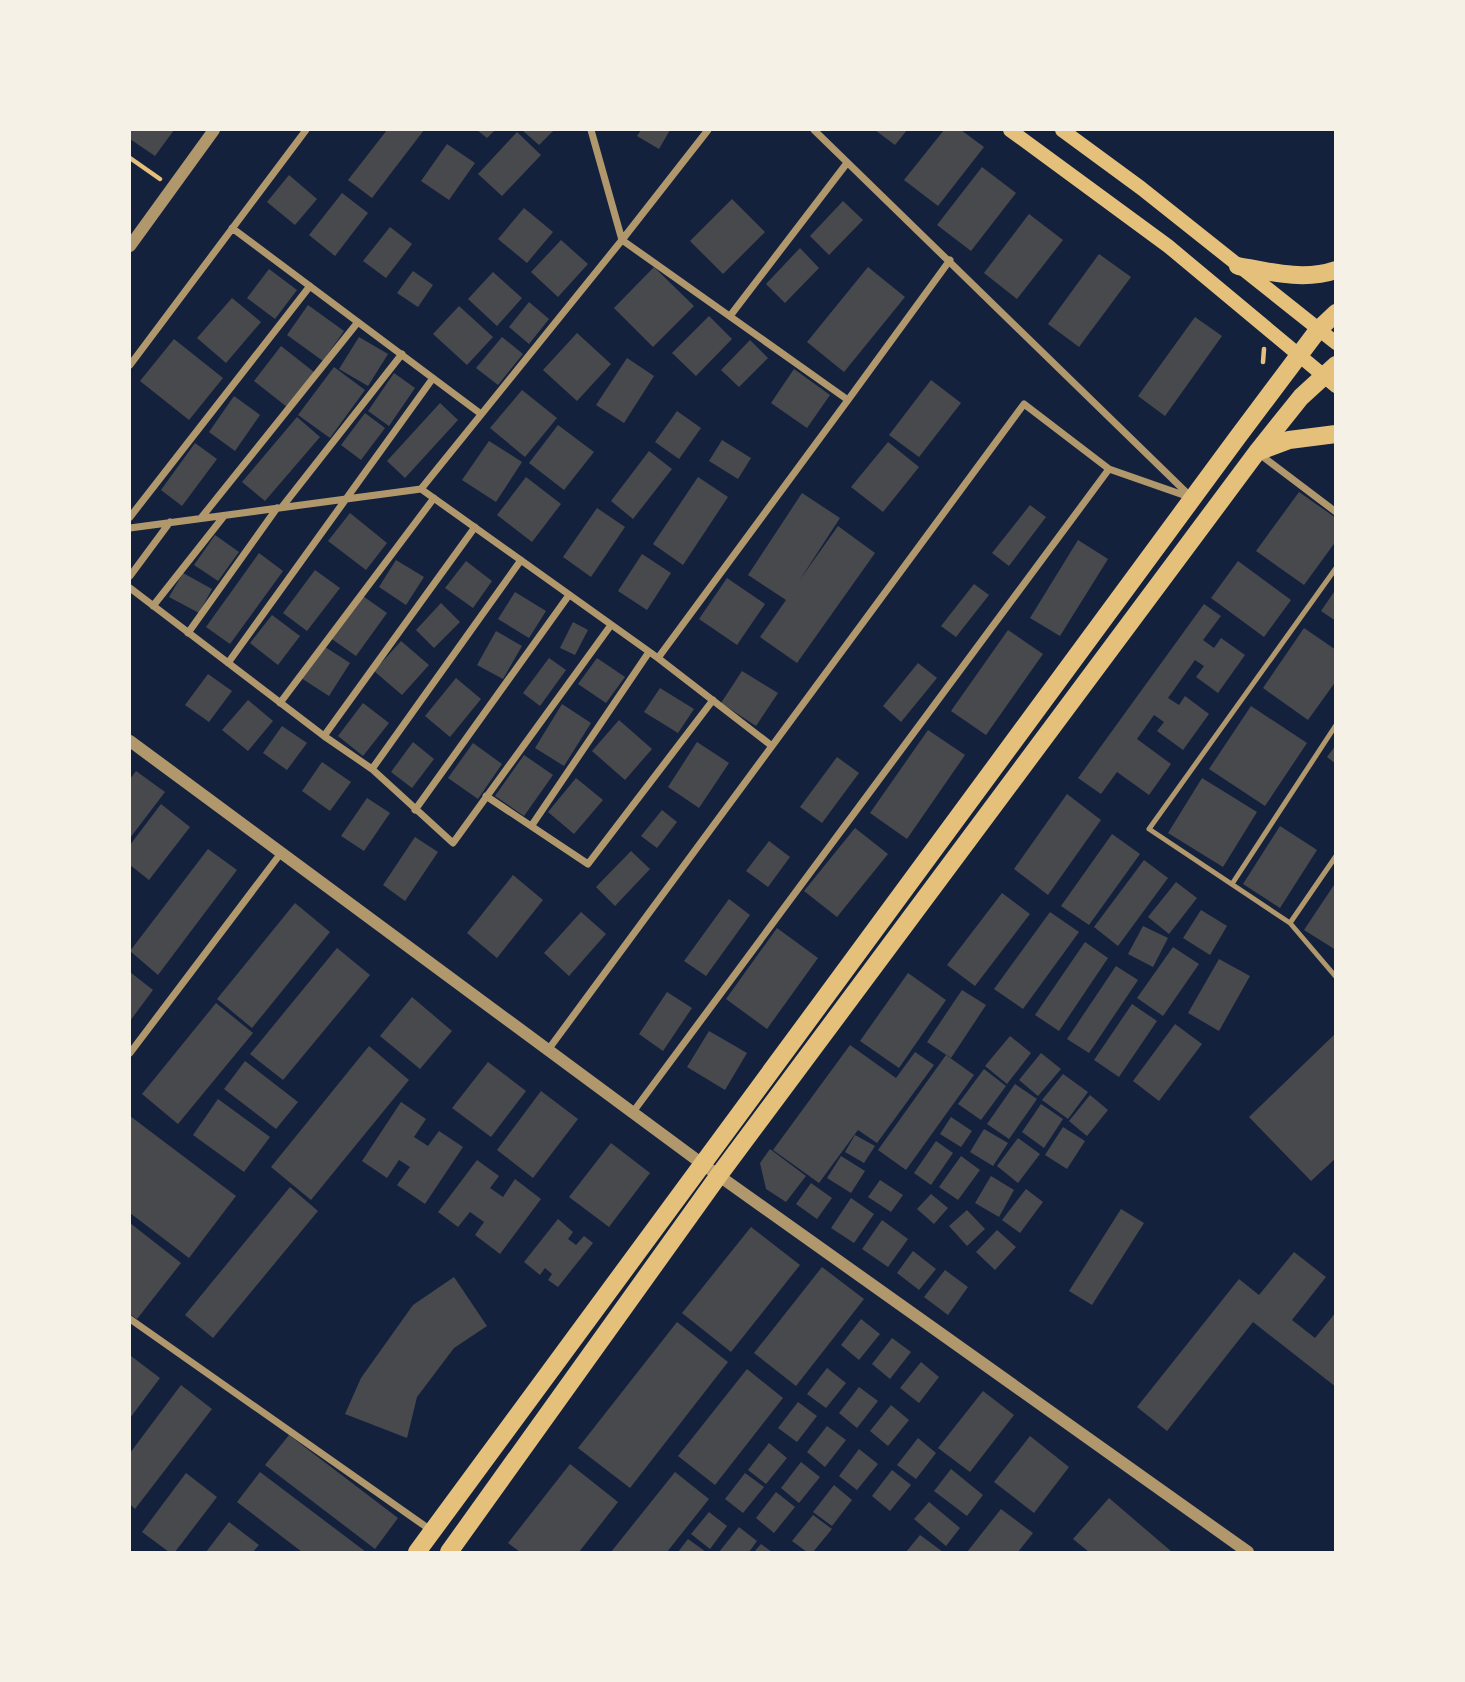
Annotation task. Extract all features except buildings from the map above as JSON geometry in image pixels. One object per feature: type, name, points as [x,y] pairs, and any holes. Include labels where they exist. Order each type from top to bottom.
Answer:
[{"type":"main road","points":[[449,1552],[719,1175],[1257,452],[1331,375],[1298,356],[1168,246],[1010,130]]},
{"type":"main road","points":[[1062,130],[1335,343]]},
{"type":"main road","points":[[1238,265],[1283,274],[1319,276],[1335,270]]},
{"type":"main road","points":[[417,1552],[1192,498],[1318,330],[1335,313]]},
{"type":"main road","points":[[1257,452],[1289,440],[1335,434]]},
{"type":"street","points":[[130,246],[214,130]]},
{"type":"street","points":[[130,365],[306,130]]},
{"type":"street","points":[[591,130],[622,240],[848,400]]},
{"type":"street","points":[[421,489],[708,130]]},
{"type":"street","points":[[814,130],[1192,498]]},
{"type":"street","points":[[730,316],[847,163]]},
{"type":"street","points":[[232,228],[481,414]]},
{"type":"street","points":[[658,658],[950,260]]},
{"type":"street","points":[[130,517],[310,286]]},
{"type":"street","points":[[201,518],[358,322]]},
{"type":"street","points":[[188,633],[279,508],[402,355]]},
{"type":"street","points":[[228,663],[350,498],[433,378]]},
{"type":"street","points":[[548,1050],[1024,404],[1109,469],[1192,498]]},
{"type":"street","points":[[1257,452],[1335,512]]},
{"type":"street","points":[[633,1112],[1109,469]]},
{"type":"street","points":[[130,528],[421,489],[658,658],[772,746]]},
{"type":"street","points":[[280,703],[434,498]]},
{"type":"street","points":[[153,606],[224,515]]},
{"type":"street","points":[[130,576],[170,522]]},
{"type":"street","points":[[324,736],[475,527]]},
{"type":"street","points":[[372,769],[521,560]]},
{"type":"street","points":[[130,588],[324,736],[372,769],[453,843],[611,625]]},
{"type":"street","points":[[415,810],[569,595]]},
{"type":"street","points":[[531,825],[649,652]]},
{"type":"street","points":[[486,796],[589,864],[713,700]]},
{"type":"street","points":[[130,741],[701,1163],[1248,1552]]},
{"type":"street","points":[[130,1052],[281,853]]},
{"type":"street","points":[[130,1319],[433,1531]]},
{"type":"lane","points":[[1335,568],[1149,829],[1290,923],[1335,977]]},
{"type":"lane","points":[[1232,884],[1335,725]]},
{"type":"lane","points":[[1290,923],[1335,856]]},
{"type":"path","points":[[130,158],[172,187]]},
{"type":"path","points":[[1263,362],[1265,350]]}]
